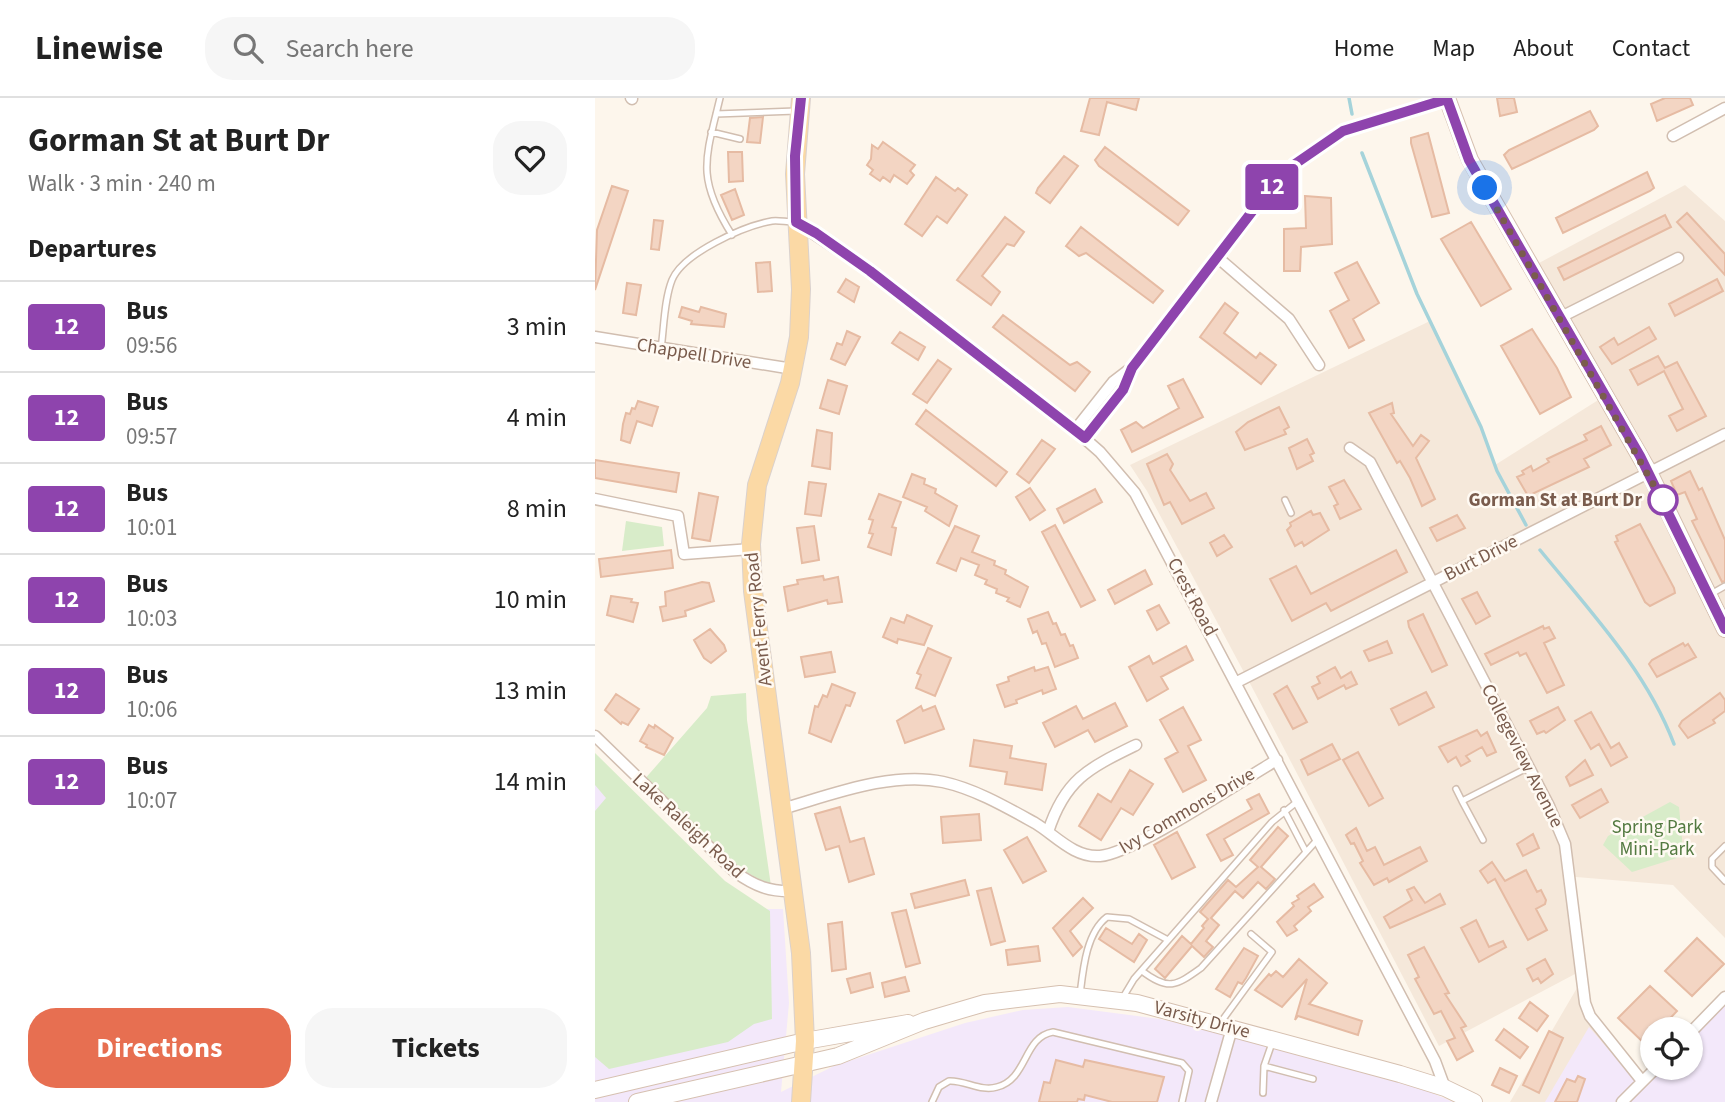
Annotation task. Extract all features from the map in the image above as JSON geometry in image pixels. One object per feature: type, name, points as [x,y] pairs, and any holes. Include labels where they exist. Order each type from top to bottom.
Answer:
[{"type":"main road","name":"Avent Ferry Road","points":[[800,105],[795,174],[801,300],[793,369],[759,478],[751,549],[753,591],[804,979],[805,1041],[801,1102]]},
{"type":"street","points":[[1075,430],[1113,383],[1132,368],[1271,187],[1313,150],[1355,127],[1447,99],[1469,160],[1649,472],[1725,627]]},
{"type":"street","points":[[1673,136],[1725,108]]},
{"type":"street","name":"Crest Road","points":[[796,222],[870,271],[1085,438],[1135,494],[1237,682],[1435,1061],[1445,1088]]},
{"type":"street","points":[[1216,257],[1289,319],[1319,365]]},
{"type":"street","points":[[1561,317],[1678,258]]},
{"type":"street","name":"Chappell Drive","points":[[595,337],[793,369]]},
{"type":"street","points":[[1085,438],[1123,390],[1132,368]]},
{"type":"street","name":"Burt Drive","points":[[1237,682],[1725,434]]},
{"type":"street","name":"Collegeview Avenue","points":[[1350,448],[1370,463],[1529,767],[1566,844],[1585,1003],[1590,1016],[1642,1081]]},
{"type":"street","points":[[595,499],[678,516],[684,554],[751,549]]},
{"type":"street","name":"Lake Raleigh Road","points":[[595,736],[735,872],[755,886],[774,892],[794,891]]},
{"type":"street","points":[[1048,832],[1062,797],[1079,776],[1136,745]]},
{"type":"street","name":"Ivy Commons Drive","points":[[782,808],[870,785],[929,780],[975,792],[1079,852],[1093,856],[1108,855],[1162,828],[1277,760]]},
{"type":"street","name":"Varsity Drive","points":[[595,1090],[805,1041],[924,1021],[1002,999],[1080,995],[1122,1000],[1273,1040],[1445,1088],[1474,1102]]},
{"type":"street","points":[[1703,1019],[1725,996]]},
{"type":"street","name":"Varsity Drive","points":[[637,1102],[804,1063],[877,1042],[924,1021]]},
{"type":"street","points":[[1211,1102],[1225,1027]]},
{"type":"street","points":[[1622,1102],[1642,1081]]},
{"type":"lane","points":[[720,98],[705,170],[709,192],[732,234]]},
{"type":"lane","points":[[716,114],[785,109],[800,105]]},
{"type":"lane","points":[[711,132],[740,139]]},
{"type":"lane","points":[[661,349],[672,280],[681,266],[697,253],[732,234],[772,221],[796,222]]},
{"type":"lane","points":[[1285,500],[1291,513]]},
{"type":"lane","points":[[1709,595],[1725,586]]},
{"type":"lane","points":[[1462,801],[1529,767]]},
{"type":"lane","points":[[1456,789],[1483,840]]},
{"type":"lane","points":[[1122,1000],[1168,940],[1284,810],[1299,801]]},
{"type":"lane","points":[[1284,810],[1307,852]]},
{"type":"lane","points":[[1142,971],[1163,985],[1179,984],[1201,968],[1318,839]]},
{"type":"lane","points":[[1725,846],[1712,859],[1712,867],[1725,881]]},
{"type":"lane","points":[[1080,995],[1084,964],[1097,927],[1107,917],[1129,919],[1168,940]]},
{"type":"lane","points":[[1225,1027],[1272,953],[1251,934]]},
{"type":"lane","points":[[932,1102],[939,1087],[949,1081],[986,1088],[1005,1084],[1019,1073],[1037,1039],[1053,1032],[1182,1063],[1189,1071],[1182,1102]]},
{"type":"lane","points":[[1263,1093],[1264,1066],[1273,1040]]},
{"type":"lane","points":[[1264,1066],[1313,1079]]},
{"type":"shaded area","points":[[1685,185],[1725,221],[1725,938],[1673,885],[1564,876],[1585,1016],[1636,1079],[1613,1102],[1510,1102],[1577,988],[1575,974],[1439,1046],[1254,691],[1147,491],[1130,465],[1430,321],[1481,427],[1495,465],[1611,392],[1539,263]]},
{"type":"shaded area","points":[[595,763],[744,909],[783,909],[789,1003],[781,1092],[834,1066],[965,1023],[1023,1010],[1068,1007],[1160,1019],[1295,1051],[1430,1092],[1453,1102],[595,1102]]},
{"type":"shaded area","points":[[1725,1005],[1725,1102],[1545,1102],[1589,1027],[1643,1089],[1652,1080],[1703,1080],[1703,1028]]},
{"type":"green space","points":[[626,521],[662,527],[664,546],[622,551]]},
{"type":"green space","points":[[746,693],[747,720],[771,886],[734,865],[643,781],[707,708],[711,696]]},
{"type":"green space","points":[[595,753],[725,881],[770,911],[772,1019],[754,1024],[728,1042],[609,1069],[595,1057],[595,811],[606,798],[595,785]]},
{"type":"green space","name":"Spring Park Mini-Park","points":[[1670,802],[1679,807],[1683,849],[1677,858],[1632,872],[1603,845],[1608,836]]},
{"type":"building","points":[[1090,98],[1139,98],[1136,110],[1107,102],[1099,135],[1081,131]]},
{"type":"building","points":[[1497,98],[1514,98],[1517,112],[1500,116]]},
{"type":"building","points":[[1665,98],[1690,98],[1693,105],[1657,121],[1651,104]]},
{"type":"building","points":[[1590,111],[1598,126],[1594,130],[1512,169],[1504,155],[1509,150]]},
{"type":"building","points":[[763,117],[760,143],[747,142],[750,118]]},
{"type":"building","points":[[1428,133],[1449,213],[1432,217],[1411,143],[1411,138]]},
{"type":"building","points":[[883,142],[915,165],[910,171],[914,175],[907,184],[894,175],[890,182],[883,177],[880,181],[870,174],[873,170],[867,165],[871,159],[872,145],[878,149]]},
{"type":"building","points":[[1105,147],[1189,211],[1178,225],[1099,166],[1095,160]]},
{"type":"building","points":[[728,152],[742,152],[743,181],[729,182]]},
{"type":"building","points":[[1064,156],[1078,166],[1050,203],[1036,193]]},
{"type":"building","points":[[1647,172],[1654,188],[1650,191],[1563,233],[1556,218]]},
{"type":"building","points":[[936,177],[955,191],[958,188],[967,195],[947,223],[937,216],[922,236],[905,224]]},
{"type":"building","points":[[612,186],[628,191],[595,290],[597,230]]},
{"type":"building","points":[[735,189],[744,215],[732,220],[721,195]]},
{"type":"building","points":[[1305,196],[1331,198],[1332,244],[1301,247],[1300,271],[1284,271],[1284,229],[1306,228]]},
{"type":"building","points":[[1687,213],[1725,254],[1725,275],[1677,222]]},
{"type":"building","points":[[1665,215],[1671,227],[1564,280],[1558,268]]},
{"type":"building","points":[[1005,217],[1024,232],[1014,246],[1007,244],[982,276],[1000,292],[991,305],[957,280]]},
{"type":"building","points":[[654,220],[663,221],[659,250],[651,249]]},
{"type":"building","points":[[1471,222],[1511,289],[1481,306],[1441,239]]},
{"type":"building","points":[[1081,227],[1163,291],[1153,303],[1086,253],[1079,256],[1066,246]]},
{"type":"building","points":[[770,262],[772,291],[758,292],[756,263]]},
{"type":"building","points":[[1357,262],[1379,303],[1353,319],[1364,340],[1349,348],[1330,311],[1349,300],[1335,273]]},
{"type":"building","points":[[846,279],[859,287],[854,302],[838,292]]},
{"type":"building","points":[[1717,279],[1723,291],[1675,316],[1669,304]]},
{"type":"building","points":[[627,283],[641,285],[636,315],[623,313]]},
{"type":"building","points":[[1225,303],[1238,313],[1224,333],[1256,358],[1260,353],[1276,365],[1261,384],[1200,337]]},
{"type":"building","points":[[682,307],[699,312],[701,307],[726,314],[724,327],[691,324],[692,321],[679,317]]},
{"type":"building","points":[[1003,315],[1070,365],[1077,362],[1090,372],[1075,391],[993,327]]},
{"type":"building","points":[[1649,327],[1656,339],[1612,364],[1600,347],[1614,338],[1618,345]]},
{"type":"building","points":[[1532,329],[1557,368],[1571,397],[1540,414],[1501,346]]},
{"type":"building","points":[[847,331],[860,337],[845,365],[831,359],[837,343],[842,345]]},
{"type":"building","points":[[900,332],[925,347],[918,360],[892,343]]},
{"type":"building","points":[[1658,356],[1665,368],[1677,362],[1706,416],[1677,431],[1669,416],[1683,409],[1664,371],[1638,385],[1630,370]]},
{"type":"building","points":[[938,360],[951,369],[927,403],[913,394]]},
{"type":"building","points":[[1183,379],[1203,417],[1132,452],[1121,430],[1136,422],[1143,428],[1179,408],[1168,386]]},
{"type":"building","points":[[828,380],[847,386],[839,414],[820,408]]},
{"type":"building","points":[[638,401],[658,407],[652,426],[637,421],[630,443],[621,440],[623,424],[626,413],[630,414],[632,408],[635,409]]},
{"type":"building","points":[[1392,403],[1394,413],[1391,414],[1413,446],[1421,435],[1429,441],[1416,458],[1435,499],[1422,506],[1410,478],[1400,461],[1397,463],[1369,413]]},
{"type":"building","points":[[1279,407],[1289,427],[1284,430],[1286,434],[1245,450],[1236,432],[1248,422]]},
{"type":"building","points":[[926,410],[1007,472],[996,486],[916,424]]},
{"type":"building","points":[[1601,426],[1611,445],[1584,459],[1589,467],[1528,496],[1517,477],[1524,474],[1522,471],[1531,466],[1533,471],[1549,462],[1547,459],[1587,440],[1584,435]]},
{"type":"building","points":[[817,430],[832,433],[830,469],[812,466]]},
{"type":"building","points":[[1307,439],[1314,453],[1310,455],[1313,461],[1297,469],[1289,448]]},
{"type":"building","points":[[1042,440],[1055,449],[1029,483],[1017,474]]},
{"type":"building","points":[[1167,454],[1173,464],[1170,470],[1190,501],[1206,493],[1214,508],[1182,524],[1170,502],[1164,505],[1147,464]]},
{"type":"building","points":[[595,460],[679,473],[676,492],[595,478]]},
{"type":"building","points":[[1690,471],[1699,490],[1702,488],[1725,540],[1725,581],[1722,582],[1692,521],[1697,519],[1685,492],[1677,495],[1671,481]]},
{"type":"building","points":[[912,474],[925,479],[924,484],[936,489],[935,493],[957,506],[949,526],[925,511],[927,507],[903,497]]},
{"type":"building","points":[[1344,480],[1361,509],[1340,519],[1334,506],[1338,504],[1329,487]]},
{"type":"building","points":[[809,482],[826,484],[821,516],[805,514]]},
{"type":"building","points":[[1030,488],[1045,510],[1030,520],[1016,497]]},
{"type":"building","points":[[1095,489],[1102,502],[1064,523],[1057,509]]},
{"type":"building","points":[[699,493],[718,497],[710,541],[692,538]]},
{"type":"building","points":[[879,494],[901,502],[892,527],[896,528],[891,555],[868,547],[873,534],[869,533],[873,520],[869,519]]},
{"type":"building","points":[[1311,511],[1313,515],[1320,513],[1329,530],[1304,546],[1302,542],[1295,546],[1287,530],[1291,526],[1290,523]]},
{"type":"building","points":[[1457,515],[1465,528],[1437,541],[1430,528]]},
{"type":"building","points":[[1640,524],[1675,593],[1650,606],[1645,602],[1615,542],[1618,541],[1616,536]]},
{"type":"building","points":[[1055,525],[1095,600],[1081,607],[1042,532]]},
{"type":"building","points":[[814,526],[819,560],[802,563],[797,528]]},
{"type":"building","points":[[955,526],[979,536],[972,552],[995,561],[994,565],[1006,570],[1005,574],[1028,587],[1020,607],[1007,601],[1009,598],[996,593],[997,589],[985,584],[987,580],[975,575],[979,565],[961,558],[956,571],[937,563]]},
{"type":"building","points":[[1224,535],[1232,547],[1217,556],[1210,543]]},
{"type":"building","points":[[671,550],[673,568],[601,577],[599,559]]},
{"type":"building","points":[[1396,550],[1407,572],[1331,611],[1326,603],[1292,621],[1270,579],[1296,566],[1311,594]]},
{"type":"building","points":[[1145,570],[1152,584],[1115,604],[1108,590]]},
{"type":"building","points":[[823,576],[824,580],[838,577],[842,602],[828,604],[827,600],[788,611],[784,587],[798,584],[797,580]]},
{"type":"building","points":[[702,582],[709,583],[714,601],[685,611],[686,616],[663,621],[660,607],[666,606],[665,592]]},
{"type":"building","points":[[1477,592],[1490,616],[1476,624],[1462,599]]},
{"type":"building","points":[[611,596],[632,599],[631,602],[638,603],[633,622],[607,615]]},
{"type":"building","points":[[1159,605],[1169,623],[1157,630],[1147,611]]},
{"type":"building","points":[[1048,612],[1061,635],[1065,634],[1070,646],[1073,645],[1078,658],[1055,667],[1046,643],[1042,644],[1037,631],[1033,633],[1028,619]]},
{"type":"building","points":[[1423,614],[1447,665],[1432,672],[1408,621]]},
{"type":"building","points":[[907,615],[932,626],[924,645],[898,639],[897,643],[883,637],[891,618],[904,623]]},
{"type":"building","points":[[1543,626],[1544,629],[1549,627],[1555,638],[1544,643],[1564,685],[1547,693],[1526,653],[1520,656],[1518,652],[1491,665],[1485,654]]},
{"type":"building","points":[[710,629],[726,651],[711,663],[704,658],[694,640]]},
{"type":"building","points":[[1387,641],[1392,653],[1369,661],[1364,651]]},
{"type":"building","points":[[1683,643],[1685,646],[1688,644],[1696,657],[1657,677],[1649,664],[1652,660]]},
{"type":"building","points":[[1186,646],[1193,660],[1161,677],[1168,689],[1147,701],[1129,667],[1149,656],[1153,664]]},
{"type":"building","points":[[928,648],[951,658],[935,696],[916,688],[921,675],[917,673]]},
{"type":"building","points":[[831,652],[835,672],[805,677],[801,657]]},
{"type":"building","points":[[1034,667],[1035,671],[1048,667],[1056,689],[1043,694],[1042,690],[1005,707],[997,685],[1009,681],[1008,677]]},
{"type":"building","points":[[1335,667],[1341,678],[1351,672],[1357,684],[1346,689],[1344,685],[1318,699],[1312,687],[1320,683],[1317,677]]},
{"type":"building","points":[[832,684],[855,693],[850,706],[846,705],[831,742],[809,733],[815,706],[818,707],[823,695],[827,697]]},
{"type":"building","points":[[1287,686],[1307,722],[1293,729],[1274,694]]},
{"type":"building","points":[[1426,692],[1434,707],[1399,725],[1391,709]]},
{"type":"building","points":[[1720,693],[1725,700],[1725,711],[1713,720],[1715,723],[1688,738],[1679,726],[1682,721]]},
{"type":"building","points":[[616,694],[639,709],[628,725],[622,722],[621,724],[605,710]]},
{"type":"building","points":[[1115,703],[1127,726],[1095,742],[1088,730],[1055,747],[1043,723],[1076,706],[1083,719]]},
{"type":"building","points":[[921,706],[923,711],[935,706],[944,729],[905,743],[897,721]]},
{"type":"building","points":[[1183,707],[1201,740],[1188,746],[1206,780],[1183,792],[1165,759],[1178,752],[1160,720]]},
{"type":"building","points":[[1558,707],[1565,720],[1546,733],[1544,731],[1537,734],[1530,721]]},
{"type":"building","points":[[1591,712],[1611,748],[1619,743],[1627,757],[1611,766],[1599,744],[1591,749],[1575,721]]},
{"type":"building","points":[[649,725],[654,728],[655,725],[673,738],[664,755],[646,747],[647,745],[640,741]]},
{"type":"building","points":[[1477,730],[1481,736],[1487,732],[1496,752],[1487,756],[1482,747],[1466,756],[1470,761],[1461,766],[1456,757],[1448,762],[1439,747]]},
{"type":"building","points":[[974,740],[1012,746],[1010,758],[1046,764],[1042,790],[1005,784],[1007,772],[970,766]]},
{"type":"building","points":[[1332,744],[1340,759],[1308,775],[1301,760]]},
{"type":"building","points":[[1358,752],[1383,798],[1369,806],[1343,760]]},
{"type":"building","points":[[1585,760],[1593,775],[1570,786],[1566,777]]},
{"type":"building","points":[[1130,770],[1153,784],[1133,815],[1121,808],[1101,840],[1079,826],[1098,794],[1111,802]]},
{"type":"building","points":[[1601,789],[1608,802],[1580,818],[1572,805]]},
{"type":"building","points":[[1259,794],[1269,813],[1224,839],[1233,855],[1221,861],[1207,835],[1252,809],[1247,800]]},
{"type":"building","points":[[840,807],[850,842],[864,838],[874,874],[849,882],[839,846],[826,850],[815,814]]},
{"type":"building","points":[[979,814],[981,840],[943,843],[941,817]]},
{"type":"building","points":[[1278,827],[1288,836],[1261,867],[1275,879],[1266,889],[1258,882],[1243,898],[1235,891],[1211,918],[1219,925],[1206,941],[1213,947],[1204,957],[1192,946],[1165,978],[1155,969],[1182,936],[1191,944],[1208,919],[1200,912],[1228,880],[1236,887],[1258,867],[1250,860]]},
{"type":"building","points":[[1356,828],[1367,851],[1375,847],[1384,865],[1420,847],[1427,861],[1389,882],[1387,878],[1374,885],[1360,863],[1363,861],[1354,843],[1351,844],[1346,835]]},
{"type":"building","points":[[1177,832],[1195,867],[1172,879],[1154,845]]},
{"type":"building","points":[[1533,834],[1539,848],[1523,856],[1517,844]]},
{"type":"building","points":[[1027,837],[1046,871],[1023,883],[1004,850]]},
{"type":"building","points":[[1492,862],[1505,881],[1526,870],[1537,892],[1541,890],[1546,900],[1545,904],[1536,909],[1547,930],[1528,940],[1495,879],[1488,883],[1480,871]]},
{"type":"building","points":[[965,880],[969,895],[915,908],[911,894]]},
{"type":"building","points":[[1314,884],[1323,897],[1308,907],[1311,911],[1294,926],[1297,930],[1287,936],[1277,922],[1294,906],[1292,903],[1299,899],[1297,896]]},
{"type":"building","points":[[1414,887],[1425,903],[1440,894],[1445,904],[1390,928],[1384,917],[1412,900],[1407,890]]},
{"type":"building","points":[[991,888],[1005,941],[991,945],[977,891]]},
{"type":"building","points":[[1083,898],[1093,908],[1070,931],[1082,947],[1073,956],[1053,928]]},
{"type":"building","points":[[906,910],[920,963],[906,967],[892,913]]},
{"type":"building","points":[[1476,920],[1489,947],[1503,941],[1506,947],[1479,962],[1461,928]]},
{"type":"building","points":[[842,922],[846,969],[832,971],[828,924]]},
{"type":"building","points":[[1106,928],[1132,944],[1139,934],[1147,940],[1134,962],[1099,939]]},
{"type":"building","points":[[1697,938],[1724,964],[1692,996],[1665,971]]},
{"type":"building","points":[[1038,946],[1040,961],[1008,965],[1006,950]]},
{"type":"building","points":[[1424,947],[1449,993],[1445,994],[1466,1026],[1461,1028],[1473,1051],[1457,1060],[1447,1041],[1455,1038],[1441,1011],[1434,1014],[1415,979],[1419,977],[1408,955]]},
{"type":"building","points":[[1244,948],[1258,956],[1242,984],[1238,982],[1230,997],[1216,989]]},
{"type":"building","points":[[1299,959],[1327,983],[1309,1004],[1362,1021],[1358,1035],[1298,1016],[1295,1020],[1307,979],[1282,1007],[1255,990],[1269,974],[1271,976],[1276,971],[1283,977]]},
{"type":"building","points":[[1545,959],[1553,974],[1541,983],[1538,978],[1533,981],[1527,969]]},
{"type":"building","points":[[870,973],[873,987],[851,993],[847,979]]},
{"type":"building","points":[[905,977],[909,991],[885,997],[882,983]]},
{"type":"building","points":[[1650,986],[1677,1011],[1671,1017],[1640,1017],[1640,1039],[1618,1018]]},
{"type":"building","points":[[1530,1002],[1548,1016],[1537,1031],[1519,1018]]},
{"type":"building","points":[[1504,1029],[1528,1047],[1520,1058],[1496,1040]]},
{"type":"building","points":[[1549,1031],[1563,1038],[1539,1093],[1523,1085]]},
{"type":"building","points":[[1056,1060],[1083,1067],[1085,1060],[1164,1077],[1157,1102],[1112,1102],[1085,1095],[1084,1100],[1078,1099],[1077,1102],[1039,1102],[1044,1082],[1050,1083]]},
{"type":"building","points":[[1500,1068],[1517,1076],[1509,1093],[1492,1085]]},
{"type":"building","points":[[1578,1076],[1585,1079],[1577,1102],[1555,1102],[1567,1079],[1575,1082]]},
{"type":"waterway","points":[[1349,98],[1352,114]]},
{"type":"waterway","points":[[1362,153],[1417,294],[1481,427],[1497,471],[1526,525]]},
{"type":"waterway","points":[[1540,550],[1597,618],[1632,666],[1648,691],[1674,744]]},
{"type":"bus line","name":"12","points":[[801,98],[795,156],[796,222],[832,243],[870,271],[1085,438],[1123,390],[1132,368],[1216,257],[1283,175],[1313,150],[1343,131],[1447,99],[1469,160],[1640,456],[1725,629]]},
{"type":"place","name":"Gorman St at Burt Dr","points":[[1663,500]]},
{"type":"route","points":[[1485,188],[1631,439],[1665,505],[1663,500]]}]
